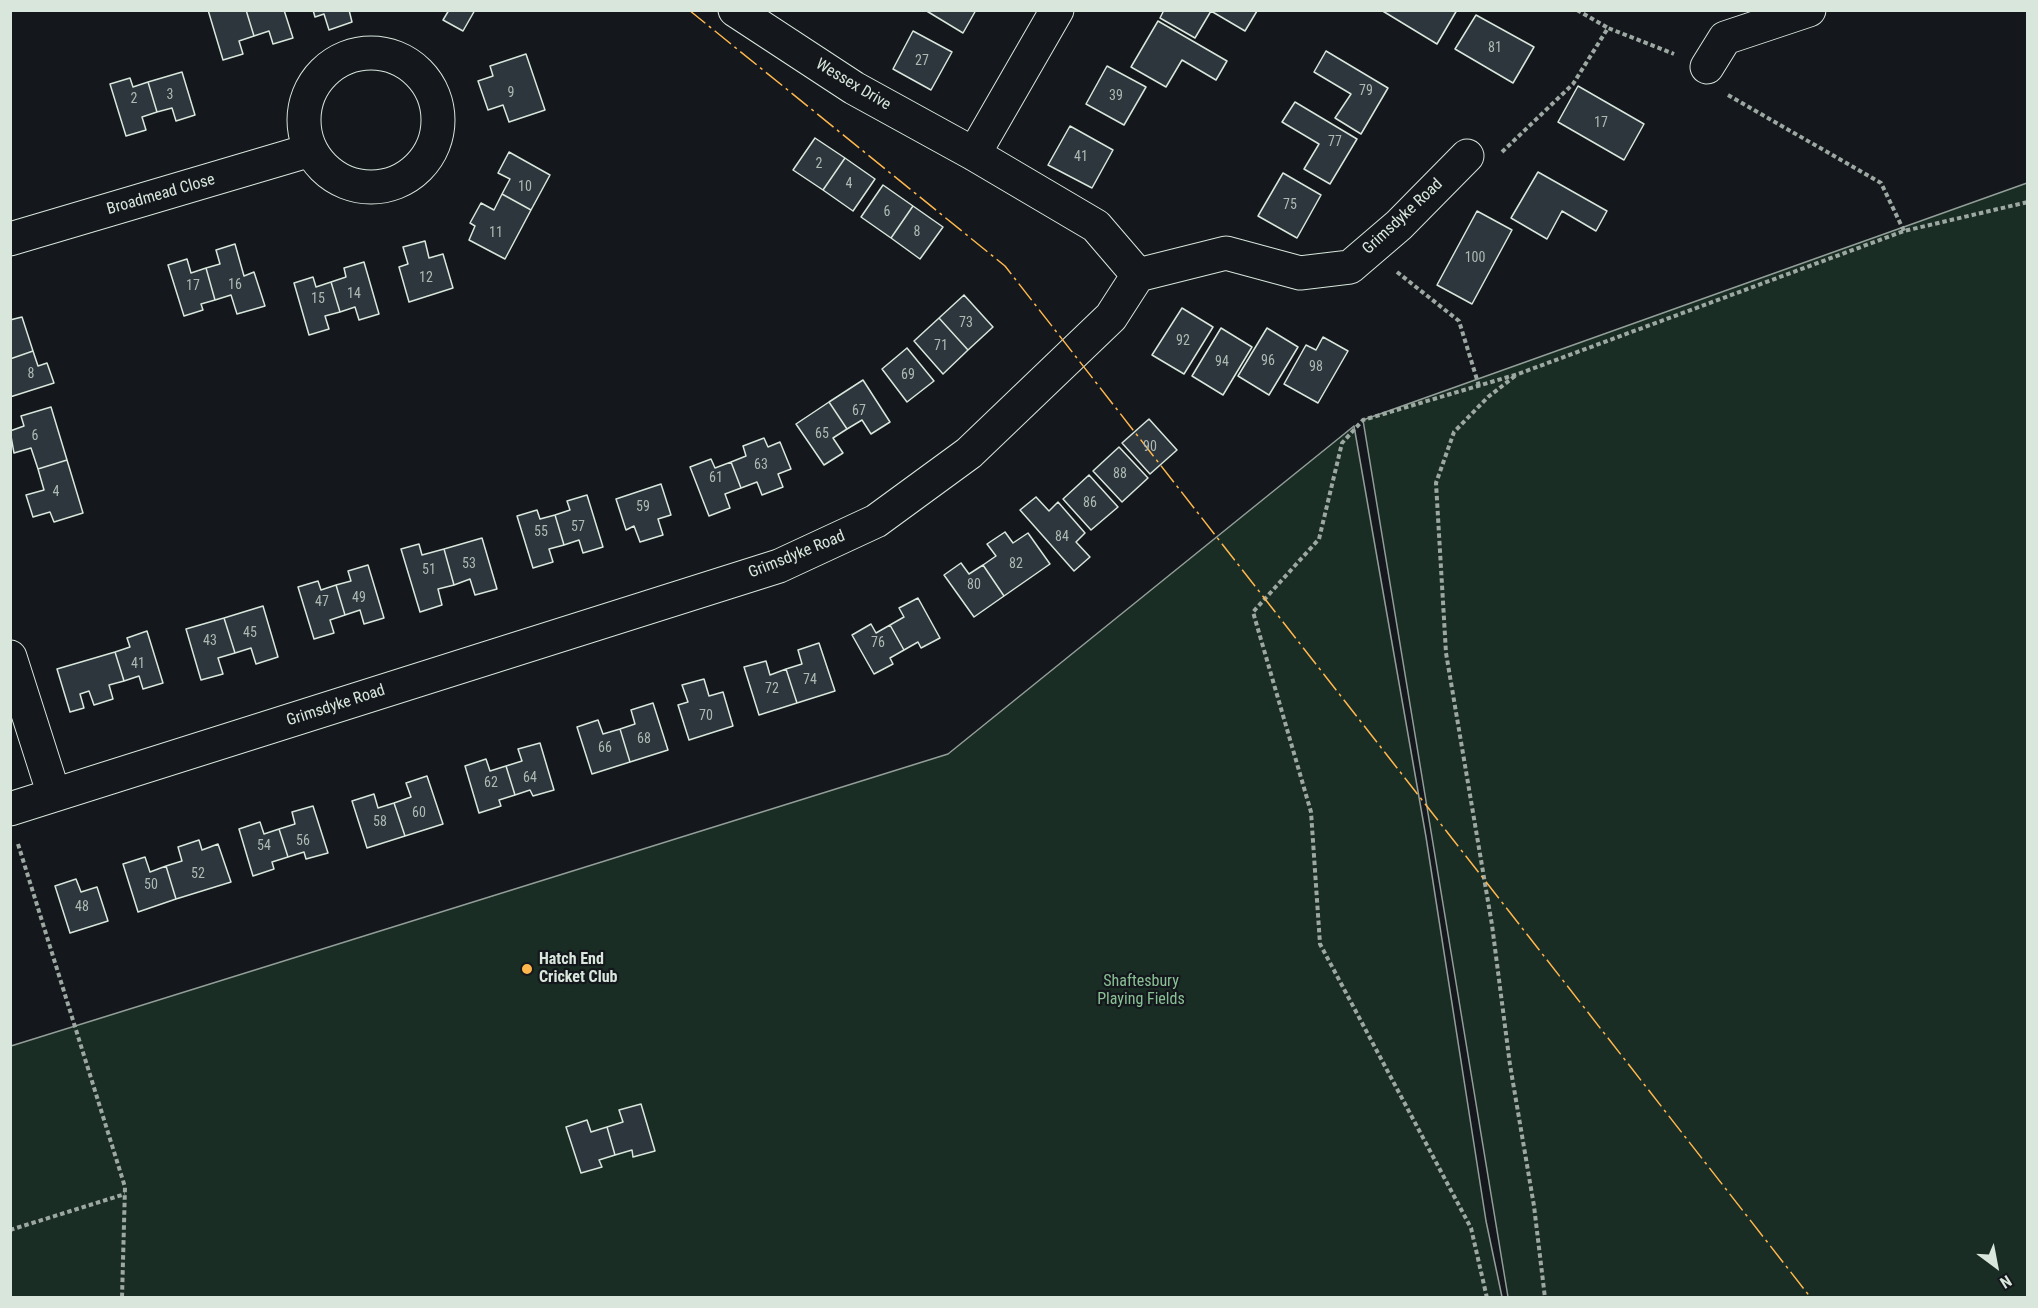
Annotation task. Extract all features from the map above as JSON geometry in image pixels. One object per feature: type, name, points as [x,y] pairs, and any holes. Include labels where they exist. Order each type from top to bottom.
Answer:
[{"type":"street","name":"Wessex Drive","points":[[735,10],[854,88],[974,154],[1096,226],[1138,275]]},
{"type":"street","points":[[974,154],[1058,10]]},
{"type":"street","points":[[1707,67],[1725,38],[1809,10]]},
{"type":"street","points":[[360,54],[387,54],[411,65],[428,84],[438,109],[437,135],[426,159],[407,177],[382,187],[356,186],[332,175],[311,150],[304,131],[305,105],[316,81],[335,63],[360,54]]},
{"type":"street","name":"Broadmead Close","points":[[10,239],[311,150]]},
{"type":"street","name":"Grimsdyke Road","points":[[13,824],[54,795],[779,566],[876,521],[969,453],[1111,316],[1138,275],[1226,253],[1300,273],[1350,267],[1399,225],[1467,156]]},
{"type":"street","points":[[10,657],[54,795]]},
{"type":"path","points":[[1577,10],[1608,28],[1707,67],[1723,92],[1881,183],[1904,231]]},
{"type":"path","points":[[1467,156],[1501,153],[1573,84],[1608,28]]},
{"type":"path","points":[[1487,1298],[1471,1228],[1320,944],[1311,812],[1253,612],[1319,539],[1342,443],[1363,420],[1518,374],[1904,231],[2028,202]]},
{"type":"path","points":[[1389,266],[1459,321],[1479,386]]},
{"type":"path","points":[[1518,374],[1488,397],[1455,432],[1436,483],[1446,652],[1492,925],[1510,1065],[1534,1206],[1545,1298]]},
{"type":"path","points":[[13,824],[125,1194],[122,1298]]},
{"type":"path","points":[[10,1230],[125,1194]]},
{"type":"green space","points":[[2027,183],[2027,1297],[1508,1297],[1363,420]]},
{"type":"green space","name":"Shaftesbury Playing Fields","points":[[1354,426],[1426,837],[1486,1221],[1502,1297],[11,1298],[11,1046],[948,754]]},
{"type":"building","points":[[208,10],[246,10],[254,36],[239,41],[243,54],[223,60]]},
{"type":"building","points":[[246,10],[284,10],[293,38],[273,44],[269,31],[254,36]]},
{"type":"building","points":[[313,10],[349,10],[352,22],[329,30],[324,14],[315,17]]},
{"type":"building","points":[[449,10],[475,10],[463,31],[443,20]]},
{"type":"building","points":[[925,10],[976,10],[963,33]]},
{"type":"building","points":[[1164,10],[1257,11],[1245,31],[1211,11],[1195,38],[1160,18]]},
{"type":"building","points":[[1381,10],[1457,10],[1437,44]]},
{"type":"building","points":[[1476,15],[1534,47],[1513,83],[1455,49]]},
{"type":"building","points":[[1158,21],[1227,61],[1216,80],[1182,60],[1166,87],[1131,67]]},
{"type":"building","points":[[913,31],[952,52],[931,90],[893,69]]},
{"type":"building","points":[[1326,51],[1388,88],[1361,134],[1335,118],[1351,94],[1314,72]]},
{"type":"building","points":[[526,54],[545,110],[509,122],[503,105],[488,110],[478,81],[493,76],[490,66]]},
{"type":"building","points":[[1107,66],[1146,87],[1124,125],[1086,104]]},
{"type":"building","points":[[182,72],[195,115],[176,121],[172,108],[157,112],[148,82]]},
{"type":"building","points":[[130,78],[133,87],[148,82],[157,112],[142,117],[146,130],[126,136],[110,84]]},
{"type":"building","points":[[1578,86],[1644,124],[1624,160],[1558,122]]},
{"type":"building","points":[[1295,102],[1357,139],[1330,184],[1304,169],[1319,144],[1282,122]]},
{"type":"building","points":[[1070,126],[1113,150],[1092,188],[1048,165]]},
{"type":"building","points":[[815,138],[845,158],[823,190],[793,170]]},
{"type":"building","points":[[509,152],[550,175],[531,210],[502,194],[510,179],[498,173]]},
{"type":"building","points":[[845,158],[875,179],[853,211],[823,190]]},
{"type":"building","points":[[1538,172],[1607,211],[1596,231],[1562,211],[1547,239],[1511,218]]},
{"type":"building","points":[[1283,173],[1321,195],[1297,238],[1258,216]]},
{"type":"building","points":[[883,185],[913,206],[891,238],[861,217]]},
{"type":"building","points":[[502,194],[531,210],[505,259],[469,240],[475,226],[470,223],[481,203],[494,210]]},
{"type":"building","points":[[913,206],[943,227],[920,259],[891,238]]},
{"type":"building","points":[[1477,211],[1512,230],[1472,304],[1437,285]]},
{"type":"building","points":[[425,241],[429,258],[443,254],[453,288],[409,302],[399,267],[408,264],[403,247]]},
{"type":"building","points":[[235,244],[244,276],[254,272],[265,306],[237,314],[231,295],[215,300],[206,268],[220,264],[216,250]]},
{"type":"building","points":[[187,259],[191,273],[206,268],[215,300],[201,304],[203,310],[184,316],[168,265]]},
{"type":"building","points":[[364,262],[379,314],[359,320],[355,307],[340,312],[331,282],[346,277],[344,268]]},
{"type":"building","points":[[313,277],[316,287],[331,282],[340,312],[325,316],[329,329],[309,335],[294,283]]},
{"type":"building","points":[[964,295],[993,327],[968,350],[939,318]]},
{"type":"building","points":[[1182,308],[1213,327],[1184,374],[1152,355]]},
{"type":"building","points":[[22,317],[33,351],[10,359],[10,320]]},
{"type":"building","points":[[939,318],[968,350],[943,374],[914,341]]},
{"type":"building","points":[[1221,328],[1252,347],[1223,395],[1192,376]]},
{"type":"building","points":[[1267,328],[1298,347],[1269,395],[1238,376]]},
{"type":"building","points":[[1323,337],[1348,351],[1318,403],[1284,384],[1306,345],[1316,350]]},
{"type":"building","points":[[907,348],[934,381],[907,402],[882,369]]},
{"type":"building","points":[[33,351],[38,366],[47,363],[54,383],[10,397],[10,359]]},
{"type":"building","points":[[863,380],[890,422],[871,434],[862,420],[847,429],[829,402]]},
{"type":"building","points":[[829,402],[847,429],[833,438],[843,453],[824,465],[796,424]]},
{"type":"building","points":[[51,407],[67,460],[38,469],[31,448],[14,453],[10,431],[24,426],[21,416]]},
{"type":"building","points":[[1149,419],[1177,450],[1150,474],[1122,443]]},
{"type":"building","points":[[764,438],[768,447],[780,442],[791,469],[778,474],[783,487],[762,495],[757,482],[741,488],[731,462],[746,456],[743,446]]},
{"type":"building","points":[[1119,447],[1148,478],[1122,502],[1093,471]]},
{"type":"building","points":[[711,459],[715,468],[731,462],[741,488],[725,494],[730,508],[709,516],[690,467]]},
{"type":"building","points":[[67,460],[83,513],[54,522],[50,512],[33,517],[26,495],[44,490],[38,469]]},
{"type":"building","points":[[1089,475],[1118,507],[1091,530],[1063,499]]},
{"type":"building","points":[[661,484],[671,515],[658,519],[663,535],[640,542],[634,526],[626,530],[616,499]]},
{"type":"building","points":[[587,495],[603,547],[583,553],[579,540],[564,545],[555,515],[570,510],[567,501]]},
{"type":"building","points":[[1036,497],[1049,511],[1058,502],[1085,533],[1076,542],[1090,557],[1074,571],[1020,510]]},
{"type":"building","points":[[537,510],[540,519],[555,515],[564,545],[549,549],[553,562],[533,568],[517,516]]},
{"type":"building","points":[[1005,532],[1013,543],[1028,533],[1050,564],[1004,596],[983,565],[996,556],[987,544]]},
{"type":"building","points":[[482,538],[497,589],[475,595],[470,579],[454,585],[444,549]]},
{"type":"building","points":[[419,544],[422,555],[444,549],[454,585],[438,589],[442,605],[420,612],[401,549]]},
{"type":"building","points":[[961,563],[969,574],[983,565],[1004,596],[974,617],[944,575]]},
{"type":"building","points":[[368,565],[384,618],[364,624],[360,610],[345,615],[336,585],[351,581],[348,571]]},
{"type":"building","points":[[318,581],[321,590],[336,585],[345,615],[330,620],[334,633],[314,639],[298,587]]},
{"type":"building","points":[[918,598],[940,638],[921,648],[918,642],[904,650],[890,625],[904,617],[899,608]]},
{"type":"building","points":[[263,606],[278,657],[256,664],[251,648],[235,653],[224,618]]},
{"type":"building","points":[[224,618],[235,653],[218,658],[223,674],[201,680],[186,629]]},
{"type":"building","points":[[871,624],[876,633],[890,625],[904,650],[890,658],[893,664],[874,674],[852,635]]},
{"type":"building","points":[[147,631],[163,683],[143,689],[139,676],[124,681],[115,652],[130,647],[127,638]]},
{"type":"building","points":[[819,643],[835,691],[797,703],[786,669],[802,664],[798,650]]},
{"type":"building","points":[[115,652],[124,681],[109,685],[113,699],[94,705],[89,691],[80,694],[84,708],[70,712],[57,669]]},
{"type":"building","points":[[766,661],[770,675],[786,669],[797,703],[759,715],[744,667]]},
{"type":"building","points":[[704,679],[709,696],[723,692],[733,726],[689,740],[678,705],[688,702],[682,685]]},
{"type":"building","points":[[653,703],[668,750],[630,762],[620,729],[635,724],[631,710]]},
{"type":"building","points":[[598,720],[603,734],[620,729],[630,762],[592,774],[577,727]]},
{"type":"building","points":[[540,743],[554,790],[533,796],[530,790],[515,795],[506,766],[522,761],[518,749]]},
{"type":"building","points":[[486,759],[490,771],[506,766],[515,795],[499,800],[501,806],[479,813],[465,766]]},
{"type":"building","points":[[427,776],[443,824],[405,836],[394,803],[411,797],[406,783]]},
{"type":"building","points":[[374,794],[378,808],[394,803],[405,836],[367,848],[352,801]]},
{"type":"building","points":[[313,806],[328,853],[306,859],[304,852],[288,857],[279,829],[295,824],[292,812]]},
{"type":"building","points":[[260,822],[264,834],[279,829],[288,857],[272,862],[274,869],[253,876],[239,829]]},
{"type":"building","points":[[199,840],[202,850],[218,844],[231,882],[176,899],[166,866],[182,861],[178,847]]},
{"type":"building","points":[[145,857],[150,872],[166,866],[176,899],[138,912],[123,864]]},
{"type":"building","points":[[76,879],[81,892],[97,887],[108,921],[70,933],[55,886]]},
{"type":"building","points":[[641,1104],[655,1151],[633,1157],[632,1150],[615,1155],[607,1127],[623,1122],[619,1110]]},
{"type":"building","points":[[587,1120],[591,1132],[607,1127],[615,1155],[599,1160],[602,1167],[581,1173],[566,1127]]},
{"type":"power","points":[[689,10],[1005,266],[1811,1298]]},
{"type":"place","name":"Hatch End Cricket Club","points":[[527,969]]}]
